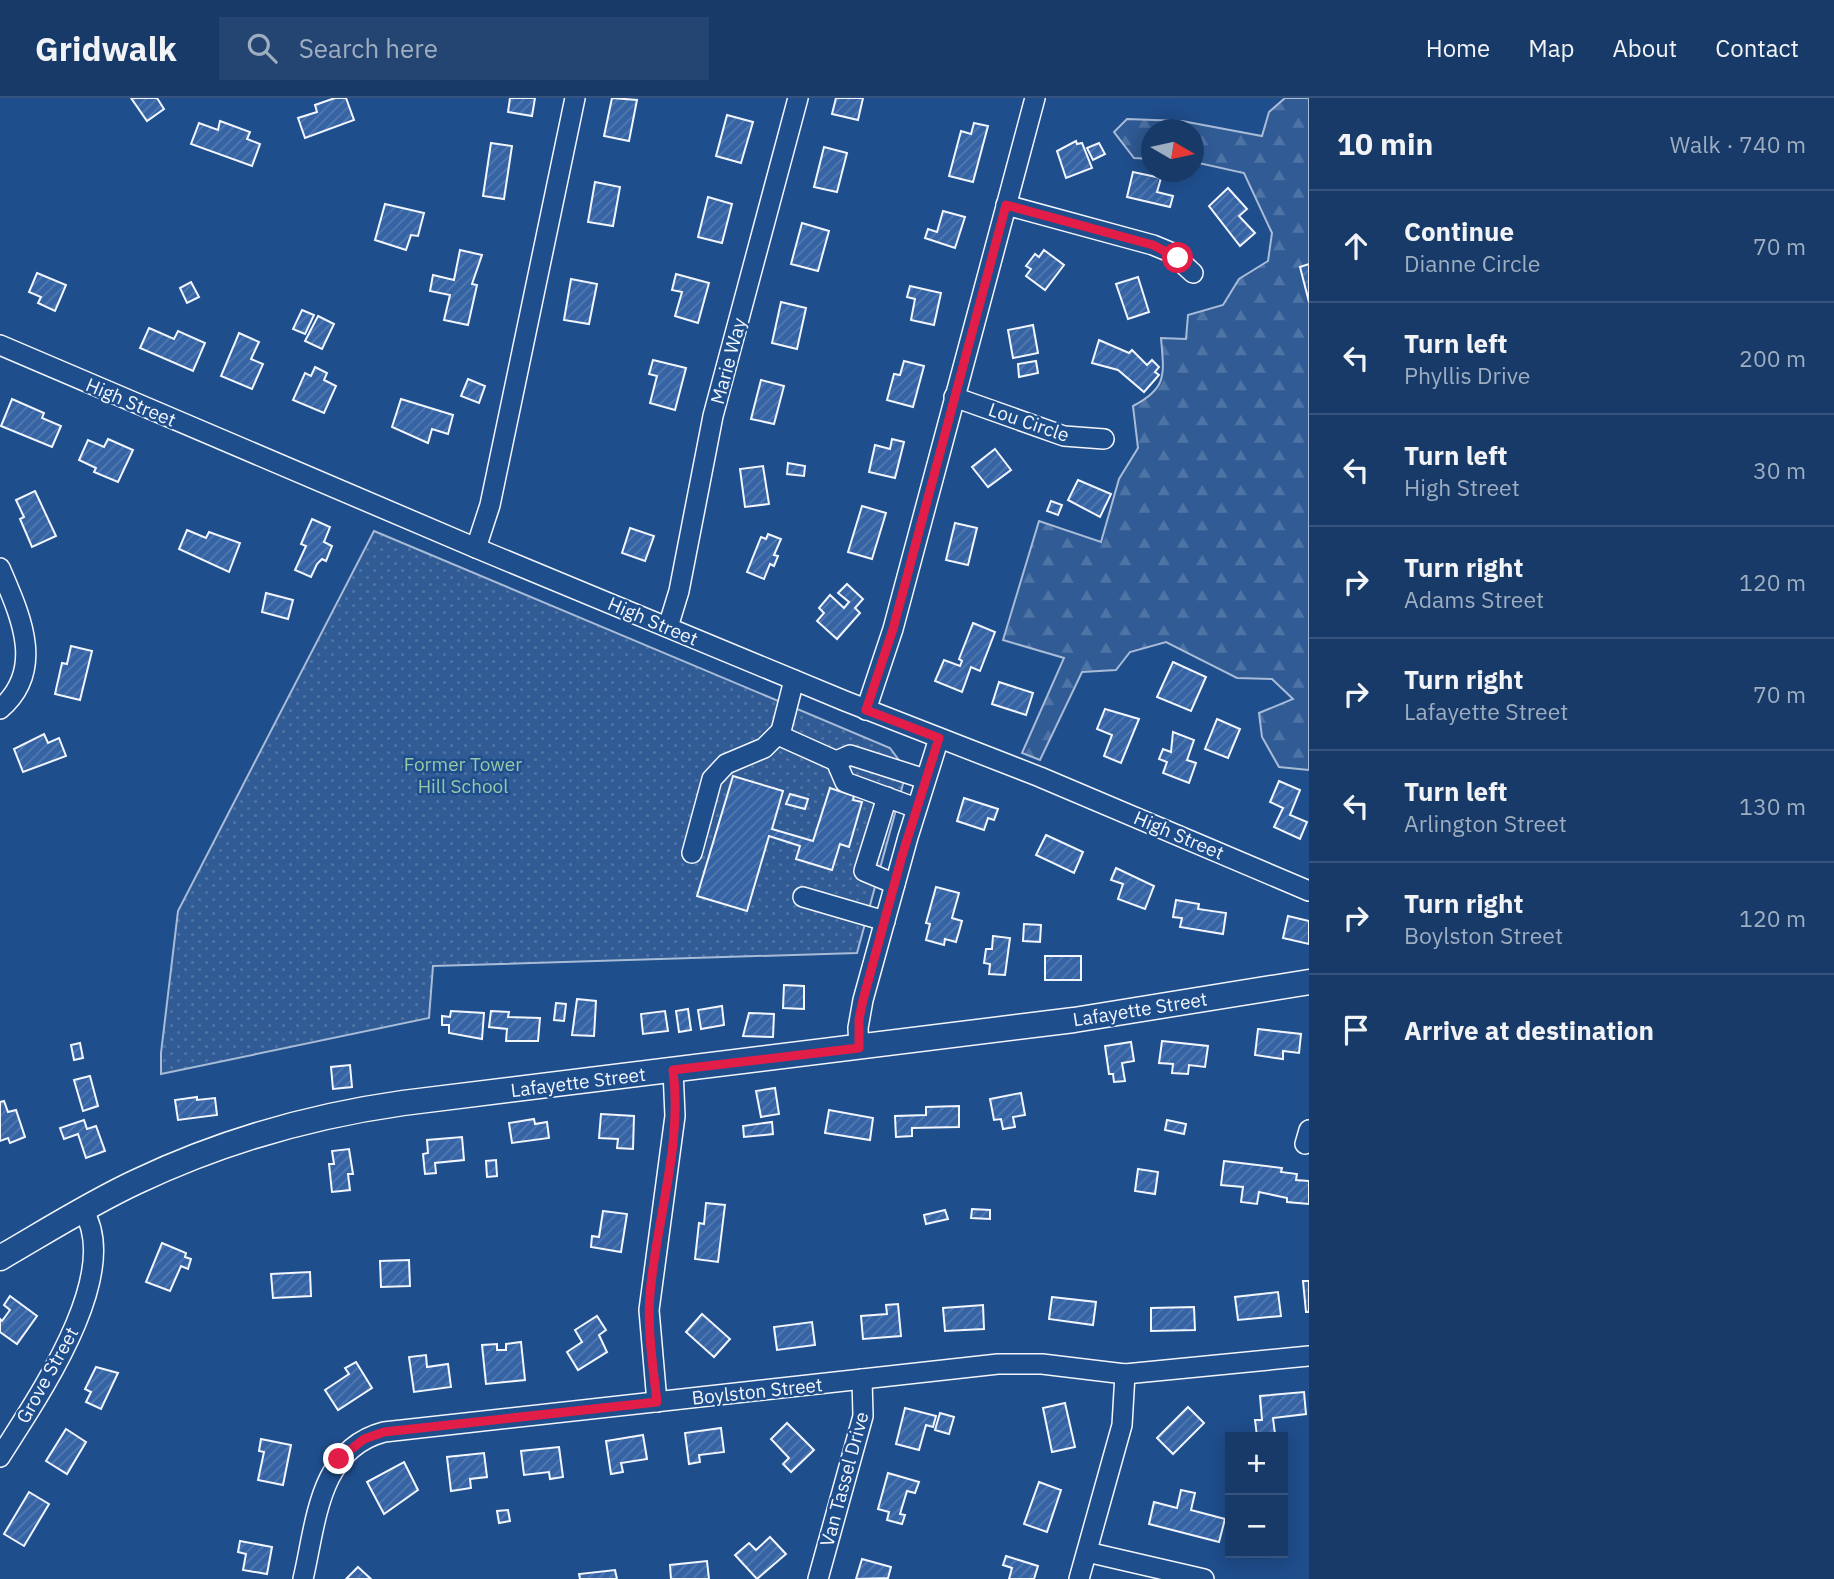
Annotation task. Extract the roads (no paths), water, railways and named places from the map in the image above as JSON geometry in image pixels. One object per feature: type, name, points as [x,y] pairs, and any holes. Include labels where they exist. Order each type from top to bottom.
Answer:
[{"type":"main road","name":"Lafayette Street","points":[[0,1258],[137,1181],[191,1158],[312,1119],[403,1103],[1107,1015],[1309,982]]},
{"type":"street","points":[[476,548],[490,505],[575,98]]},
{"type":"street","name":"Marie Way","points":[[668,627],[679,591],[713,416],[799,98]]},
{"type":"street","points":[[866,710],[893,629],[1035,98]]},
{"type":"street","points":[[1006,205],[1153,245],[1170,252],[1193,272]]},
{"type":"street","name":"High Street","points":[[0,345],[476,548],[1309,891]]},
{"type":"street","name":"Lou Circle","points":[[954,397],[1064,436],[1104,439]]},
{"type":"street","points":[[0,568],[23,624],[26,643],[22,676],[12,696],[0,709]]},
{"type":"street","points":[[692,853],[712,779],[726,764],[764,748],[778,735],[794,680]]},
{"type":"street","points":[[778,735],[836,761],[845,782],[916,808]]},
{"type":"street","points":[[859,1048],[859,1019],[916,808],[939,738]]},
{"type":"street","points":[[836,761],[850,755],[925,779]]},
{"type":"street","points":[[887,797],[864,872],[895,884]]},
{"type":"street","points":[[803,897],[885,921]]},
{"type":"street","points":[[657,1402],[650,1338],[650,1295],[675,1116],[673,1070]]},
{"type":"street","name":"Grove Street","points":[[0,1457],[57,1363],[80,1312],[95,1250],[93,1228],[83,1210]]},
{"type":"street","name":"Boylston Street","points":[[303,1579],[328,1478],[339,1459],[364,1439],[394,1431],[1013,1363],[1125,1374],[1309,1356]]},
{"type":"street","points":[[1079,1579],[1122,1425],[1125,1374]]},
{"type":"street","name":"Van Tassel Drive","points":[[818,1579],[861,1425],[864,1407],[862,1379]]},
{"type":"street","points":[[1087,1552],[1204,1579]]},
{"type":"park label","name":"Former Tower Hill School","points":[[463,775]]}]
